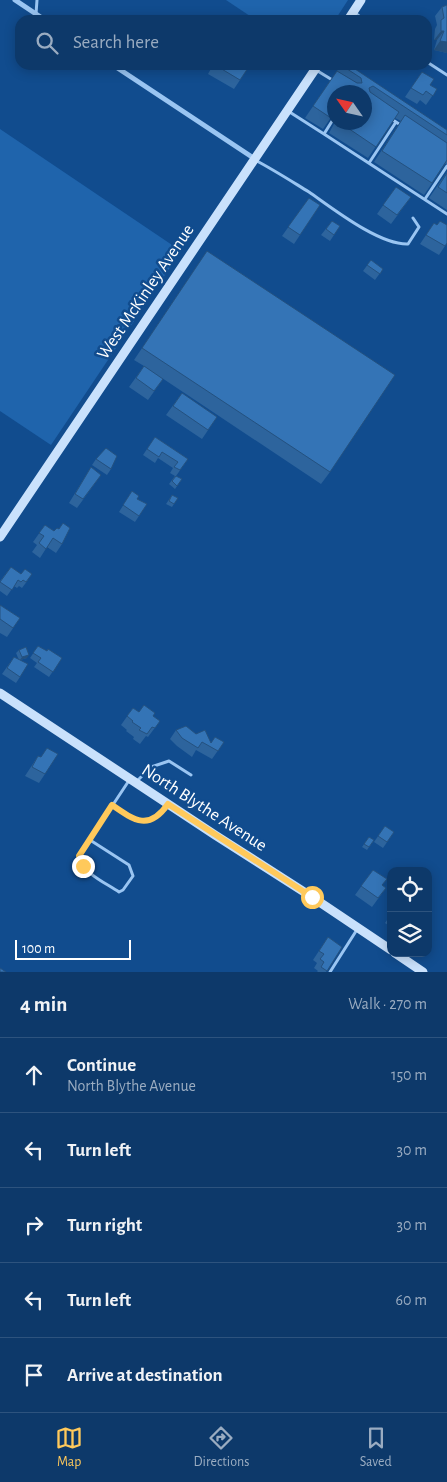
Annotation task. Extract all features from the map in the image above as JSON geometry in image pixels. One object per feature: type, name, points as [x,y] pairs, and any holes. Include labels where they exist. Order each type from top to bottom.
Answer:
[{"type":"main road","points":[[351,15],[361,0]]},
{"type":"main road","name":"West McKinley Avenue","points":[[0,537],[314,70]]},
{"type":"main road","name":"North Blythe Avenue","points":[[0,693],[387,947]]},
{"type":"main road","points":[[401,957],[422,972]]},
{"type":"street","points":[[15,0],[36,14]]},
{"type":"street","points":[[121,70],[255,159]]},
{"type":"lane","points":[[36,14],[37,0]]},
{"type":"lane","points":[[353,12],[357,15]]},
{"type":"lane","points":[[432,65],[447,75]]},
{"type":"lane","points":[[320,70],[340,85]]},
{"type":"lane","points":[[287,110],[447,214]]},
{"type":"lane","points":[[388,117],[403,127]]},
{"type":"lane","points":[[370,163],[396,122]]},
{"type":"lane","points":[[324,134],[327,129]]},
{"type":"lane","points":[[255,159],[353,222],[386,239],[400,244],[408,244],[419,227],[414,218]]},
{"type":"lane","points":[[425,199],[447,166]]},
{"type":"lane","points":[[90,840],[129,865],[133,876],[123,890],[119,892],[89,871],[80,861],[79,856],[112,805],[133,781],[151,767],[169,761],[191,775]]},
{"type":"lane","points":[[112,805],[132,818],[141,821],[157,817],[168,804]]},
{"type":"lane","points":[[330,972],[358,928]]},
{"type":"shaded area","points":[[226,0],[348,0],[338,15],[248,15]]},
{"type":"shaded area","points":[[0,129],[181,251],[51,445],[0,411]]},
{"type":"building","points":[[447,5],[447,42],[440,41],[444,31],[441,31],[441,20],[444,18],[442,7]]},
{"type":"building","points":[[223,70],[247,70],[240,80]]},
{"type":"building","points":[[349,70],[357,70],[447,130],[447,135],[372,85],[327,85],[337,71],[357,83],[362,83],[361,78]]},
{"type":"building","points":[[422,72],[434,79],[430,85],[437,89],[433,96],[426,91],[423,95],[411,88]]},
{"type":"building","points":[[327,86],[327,115],[313,106]]},
{"type":"building","points":[[372,93],[399,112],[376,147],[351,130],[372,130]]},
{"type":"building","points":[[405,115],[447,143],[447,160],[432,183],[382,151]]},
{"type":"building","points":[[447,173],[447,193],[438,187]]},
{"type":"building","points":[[396,187],[411,197],[397,215],[383,205]]},
{"type":"building","points":[[309,198],[320,205],[300,235],[288,227]]},
{"type":"building","points":[[332,221],[340,226],[334,235],[326,229]]},
{"type":"building","points":[[440,221],[447,225],[447,243],[445,246],[426,235],[434,223],[437,225]]},
{"type":"building","points":[[207,251],[395,375],[330,472],[142,348]]},
{"type":"building","points":[[371,260],[383,269],[380,274],[367,265]]},
{"type":"building","points":[[144,366],[163,379],[154,391],[136,378]]},
{"type":"building","points":[[182,393],[217,417],[208,430],[173,406]]},
{"type":"building","points":[[155,437],[188,459],[180,470],[174,467],[178,462],[162,452],[159,457],[147,449]]},
{"type":"building","points":[[106,448],[117,456],[111,469],[96,459]]},
{"type":"building","points":[[91,467],[101,475],[83,499],[75,494]]},
{"type":"building","points":[[176,476],[182,479],[177,486],[172,481]]},
{"type":"building","points":[[132,491],[139,496],[137,499],[147,504],[139,516],[123,505]]},
{"type":"building","points":[[172,495],[178,498],[174,504],[169,501]]},
{"type":"building","points":[[63,523],[70,528],[62,544],[53,538],[46,549],[39,543],[44,536],[39,533],[45,525],[54,531],[57,528],[59,529]]},
{"type":"building","points":[[11,567],[21,574],[25,569],[32,574],[26,582],[18,580],[12,590],[0,582]]},
{"type":"building","points":[[0,605],[20,618],[13,628],[0,619]]},
{"type":"building","points":[[38,646],[47,651],[48,649],[62,658],[53,672],[38,662],[41,658],[33,653]]},
{"type":"building","points":[[26,647],[29,655],[22,657],[19,650]]},
{"type":"building","points":[[14,657],[28,664],[20,677],[7,668]]},
{"type":"building","points":[[144,705],[155,713],[153,716],[160,721],[147,734],[139,730],[141,728],[127,716],[133,708],[139,712]]},
{"type":"building","points":[[186,726],[196,734],[205,730],[211,743],[215,737],[224,742],[218,751],[202,742],[198,748],[182,738],[176,730]]},
{"type":"building","points":[[47,748],[58,754],[45,774],[32,767],[38,756],[41,757]]},
{"type":"building","points":[[385,826],[394,832],[387,842],[378,836]]},
{"type":"building","points":[[369,837],[374,840],[369,847],[364,844]]},
{"type":"building","points":[[373,870],[387,879],[382,885],[386,888],[378,898],[361,886]]},
{"type":"building","points":[[328,937],[342,947],[327,971],[321,967],[324,962],[320,959],[324,954],[319,951]]},
{"type":"route","points":[[83,866],[79,856],[112,805],[136,820],[148,821],[161,814],[168,804],[312,897]]}]
